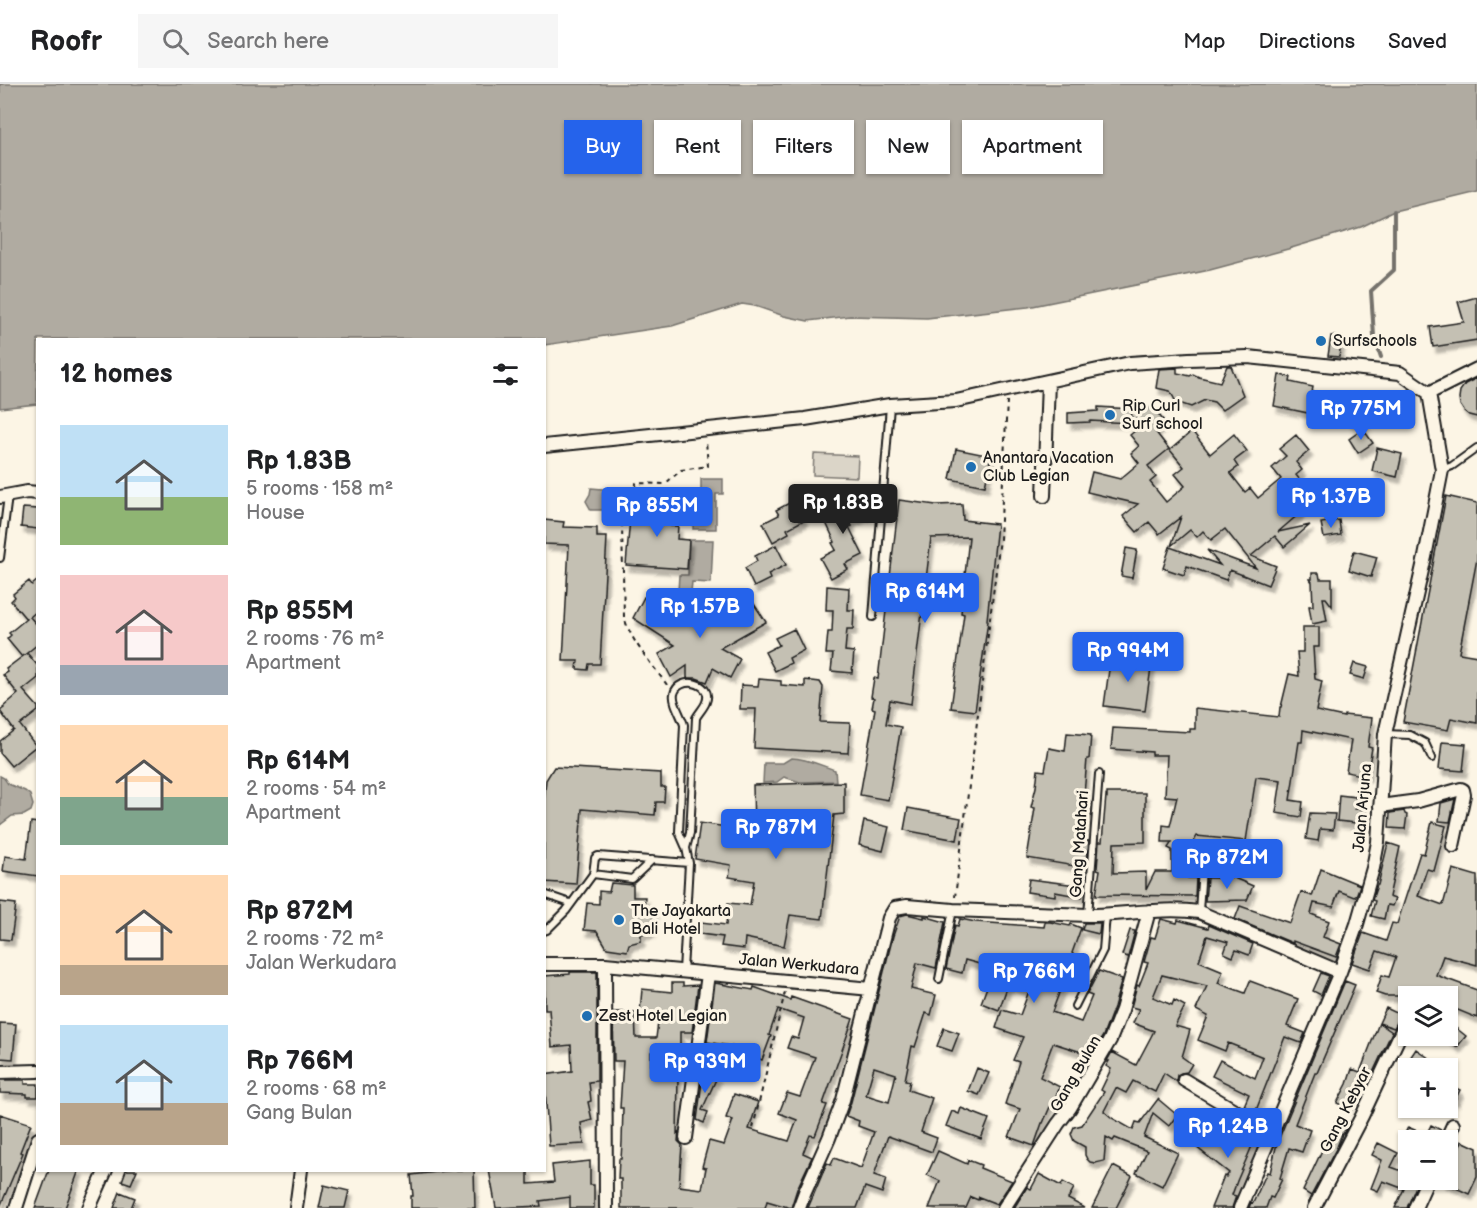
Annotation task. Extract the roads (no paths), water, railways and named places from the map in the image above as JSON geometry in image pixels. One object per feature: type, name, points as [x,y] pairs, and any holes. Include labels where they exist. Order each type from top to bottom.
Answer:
[{"type":"street","points":[[546,446],[805,419],[890,405],[956,401],[1130,363],[1248,357],[1400,373],[1429,393],[1477,369]]},
{"type":"street","points":[[1044,496],[1048,381]]},
{"type":"street","name":"Jalan Arjuna","points":[[1240,1208],[1340,972],[1373,868],[1378,842],[1385,734],[1442,470],[1429,393]]},
{"type":"street","points":[[4,497],[36,492]]},
{"type":"street","points":[[1380,806],[1418,801],[1463,790],[1464,795],[1453,846]]},
{"type":"street","name":"Jalan Werkudara","points":[[546,964],[605,964],[871,988],[889,918],[895,908],[907,906],[1088,915],[1184,910],[1199,912],[1340,972]]},
{"type":"street","points":[[1004,1208],[1070,1108],[1110,1040],[1122,1010],[1151,911]]},
{"type":"street","name":"Gang Bulan","points":[[1012,1208],[1086,1092],[1114,1040],[1126,1012],[1151,911]]},
{"type":"street","points":[[605,964],[606,1208]]},
{"type":"street","points":[[686,1138],[708,974]]},
{"type":"street","points":[[799,1208],[843,1100],[871,988]]},
{"type":"street","name":"Gang Kebyar","points":[[1314,1208],[1362,1116],[1398,1039]]},
{"type":"street","points":[[0,1072],[36,1071]]},
{"type":"street","points":[[1184,1080],[1271,1132]]},
{"type":"street","points":[[1450,1130],[1452,1125]]},
{"type":"street","points":[[16,1208],[36,1145]]},
{"type":"street","points":[[89,1208],[105,1172]]},
{"type":"street","points":[[296,1208],[301,1172]]},
{"type":"street","points":[[1415,1208],[1423,1190]]},
{"type":"lane","points":[[873,617],[890,405]]},
{"type":"lane","points":[[1442,470],[1452,466],[1477,448]]},
{"type":"lane","points":[[0,558],[4,497]]},
{"type":"lane","points":[[683,971],[689,863],[679,832],[684,725],[674,702],[674,694],[685,682],[702,686],[707,692],[708,699],[696,718],[690,833],[686,848]]},
{"type":"lane","points":[[1385,734],[1410,735],[1425,743],[1432,758]]},
{"type":"lane","name":"Gang Matahari","points":[[1088,915],[1099,774]]},
{"type":"lane","points":[[546,931],[566,911],[593,874],[594,860],[597,857],[689,863]]},
{"type":"lane","points":[[593,874],[632,879],[652,860]]},
{"type":"lane","points":[[1199,912],[1203,865],[1247,866]]},
{"type":"lane","points":[[546,895],[570,903]]},
{"type":"lane","points":[[939,979],[953,910]]},
{"type":"lane","points":[[1075,1005],[1103,950],[1106,915]]},
{"type":"waterway","points":[[1381,357],[1374,336],[1371,291],[1394,270],[1394,211]]},
{"type":"place","name":"Surfschools","points":[[1321,341]]},
{"type":"place","name":"Rip Curl Surf school","points":[[1110,415]]},
{"type":"place","name":"Anantara Vacation Club Legian","points":[[971,467]]},
{"type":"place","name":"The Jayakarta Bali Hotel","points":[[619,920]]},
{"type":"place","name":"Zest Hotel Legian","points":[[587,1016]]}]
